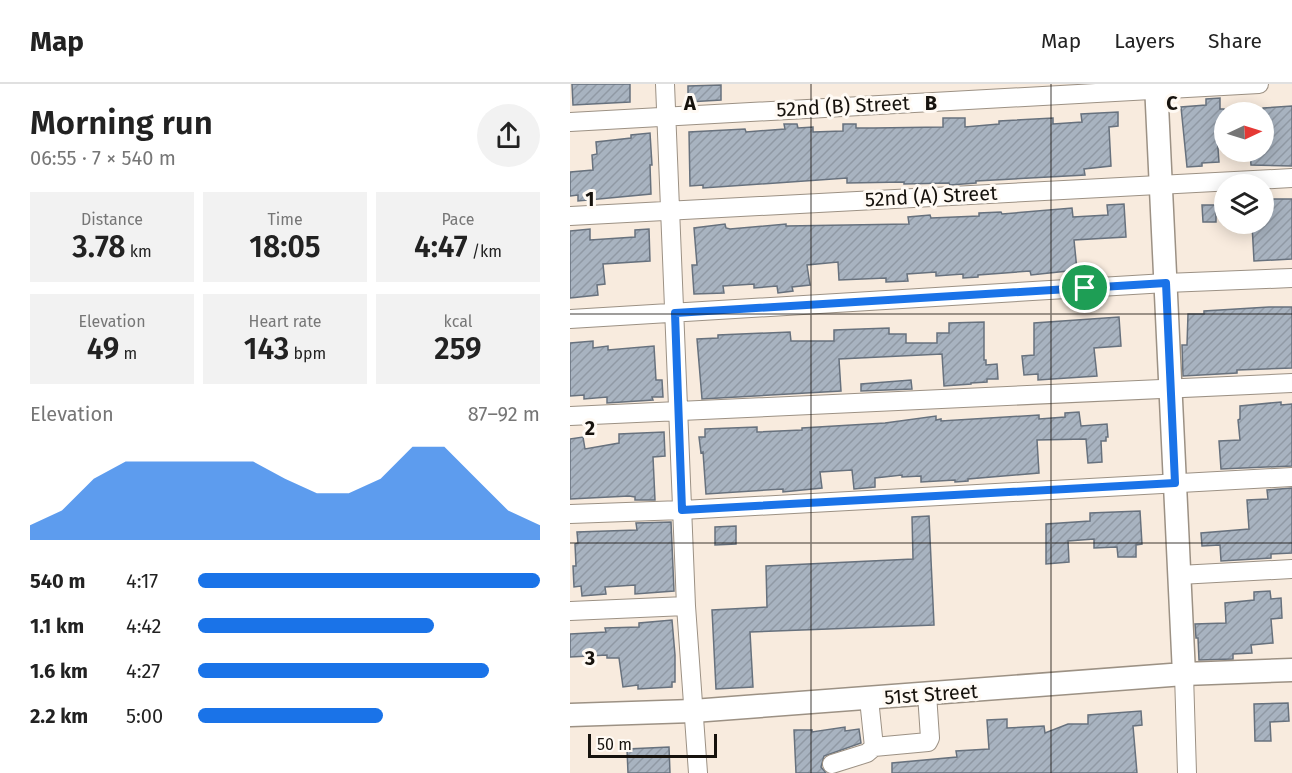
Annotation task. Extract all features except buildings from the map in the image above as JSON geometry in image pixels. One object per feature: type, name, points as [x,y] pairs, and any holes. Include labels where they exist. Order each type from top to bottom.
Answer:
[{"type":"street","points":[[665,84],[686,606],[698,773]]},
{"type":"street","name":"52nd (B) Street","points":[[570,122],[1156,86],[1259,84]]},
{"type":"street","points":[[1156,86],[1187,773]]},
{"type":"street","name":"52nd (A) Street","points":[[570,216],[1292,178]]},
{"type":"street","points":[[570,319],[1166,283],[1292,278]]},
{"type":"street","points":[[570,416],[1292,383]]},
{"type":"street","points":[[570,514],[1292,477]]},
{"type":"street","points":[[1179,575],[1292,569]]},
{"type":"street","points":[[570,611],[686,606]]},
{"type":"street","name":"51st Street","points":[[570,715],[693,711],[1184,674],[1292,670]]},
{"type":"street","points":[[832,764],[867,753],[874,747],[928,742],[930,738],[927,694]]},
{"type":"street","points":[[869,699],[874,747]]},
{"type":"route","points":[[1166,283],[1175,483],[682,510],[675,313],[1085,288],[1166,283]]}]
